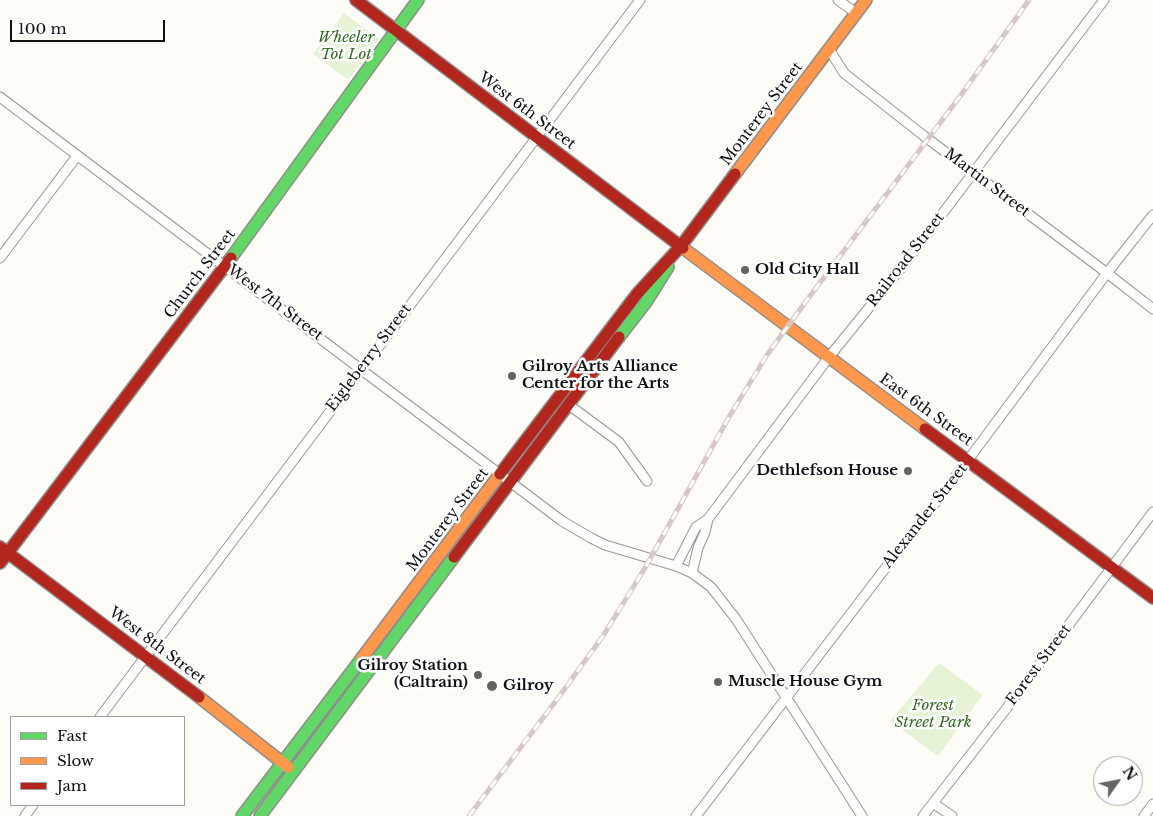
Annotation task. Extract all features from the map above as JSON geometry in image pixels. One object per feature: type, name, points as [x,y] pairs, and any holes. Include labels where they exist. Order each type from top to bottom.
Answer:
[{"type":"street","name":"West 6th Street","points":[[356,0],[680,246]]},
{"type":"street","name":"Church Street","points":[[0,563],[4,549],[225,266],[418,0]]},
{"type":"street","name":"Eigleberry Street","points":[[101,716],[640,0]]},
{"type":"street","points":[[838,0],[856,13]]},
{"type":"street","name":"Monterey Street","points":[[242,816],[636,294],[680,246],[866,0]]},
{"type":"street","name":"Railroad Street","points":[[676,566],[696,527],[708,519],[829,357],[902,267],[1104,0]]},
{"type":"street","name":"Martin Street","points":[[829,50],[844,73],[1153,310]]},
{"type":"street","name":"West 7th Street","points":[[0,97],[259,293],[293,316],[562,521],[605,545],[676,566],[692,574],[710,587],[721,599],[862,816]]},
{"type":"street","points":[[0,258],[77,156]]},
{"type":"street","name":"Alexander Street","points":[[696,816],[968,460],[1107,273],[1153,215]]},
{"type":"street","name":"Monterey Street","points":[[260,816],[646,302],[680,246]]},
{"type":"street","name":"East 6th Street","points":[[680,246],[1153,598]]},
{"type":"street","points":[[569,405],[620,442],[647,482]]},
{"type":"street","name":"Forest Street","points":[[923,816],[1003,713],[1153,512]]},
{"type":"street","name":"Railroad Street","points":[[692,574],[698,548],[708,519]]},
{"type":"street","name":"West 8th Street","points":[[4,549],[294,771]]},
{"type":"street","points":[[933,802],[952,816]]},
{"type":"street","points":[[1144,816],[1153,804]]},
{"type":"street","points":[[25,816],[33,806]]},
{"type":"green space","name":"Wheeler Tot Lot","points":[[344,13],[379,39],[348,80],[313,54]]},
{"type":"green space","name":"Forest Street Park","points":[[939,663],[983,695],[938,756],[890,721]]},
{"type":"railway","points":[[469,816],[603,636],[645,568],[729,417],[767,355],[961,95],[1029,0]]},
{"type":"traffic: fast","points":[[231,258],[418,0]]},
{"type":"traffic: fast","points":[[619,337],[646,302],[668,267]]},
{"type":"traffic: fast","points":[[260,816],[454,557]]},
{"type":"traffic: fast","points":[[242,816],[362,658]]},
{"type":"traffic: slow","points":[[735,174],[866,0]]},
{"type":"traffic: slow","points":[[683,248],[925,429]]},
{"type":"traffic: slow","points":[[362,658],[500,474]]},
{"type":"traffic: slow","points":[[199,697],[288,767]]},
{"type":"traffic: jam","points":[[356,0],[683,248]]},
{"type":"traffic: jam","points":[[500,474],[637,294],[681,246],[735,174]]},
{"type":"traffic: jam","points":[[0,563],[231,258]]},
{"type":"traffic: jam","points":[[454,557],[619,337]]},
{"type":"traffic: jam","points":[[925,429],[1153,598]]},
{"type":"traffic: jam","points":[[0,547],[199,697]]},
{"type":"place","name":"Old City Hall","points":[[745,270]]},
{"type":"place","name":"Gilroy Arts Alliance Center for the Arts","points":[[512,376]]},
{"type":"place","name":"Dethlefson House","points":[[908,471]]},
{"type":"place","name":"Gilroy Station (Caltrain)","points":[[478,675]]},
{"type":"place","name":"Muscle House Gym","points":[[718,682]]},
{"type":"place","name":"Gilroy","points":[[492,686]]}]
